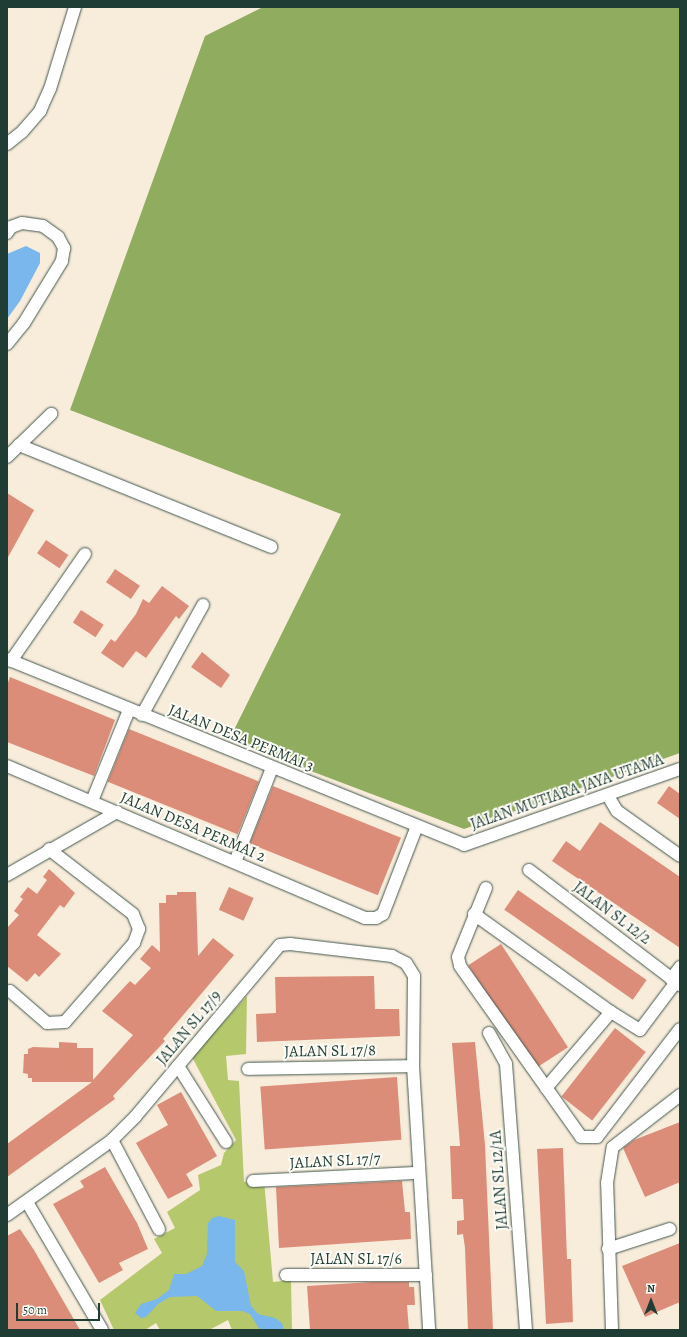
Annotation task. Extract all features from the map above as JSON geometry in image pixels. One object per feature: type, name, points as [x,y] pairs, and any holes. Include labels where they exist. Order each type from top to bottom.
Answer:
[{"type":"street","points":[[7,144],[22,132],[40,111],[50,89],[75,7]]},
{"type":"street","points":[[7,233],[11,227],[22,223],[43,226],[58,237],[64,248],[62,261],[24,323],[7,344]]},
{"type":"street","points":[[7,458],[51,414]]},
{"type":"street","points":[[19,445],[270,547]]},
{"type":"street","points":[[9,660],[85,554]]},
{"type":"street","points":[[142,715],[203,605]]},
{"type":"street","name":"JALAN DESA PERMAI 3","points":[[9,660],[464,845]]},
{"type":"street","points":[[92,802],[129,710]]},
{"type":"street","name":"JALAN DESA PERMAI 2","points":[[7,766],[366,918],[376,918],[382,914],[417,826]]},
{"type":"street","points":[[235,862],[272,768]]},
{"type":"street","name":"JALAN MUTIARA JAYA UTAMA","points":[[464,845],[608,796],[680,769]]},
{"type":"street","points":[[608,796],[617,811],[680,856]]},
{"type":"street","points":[[7,875],[49,849],[117,812]]},
{"type":"street","points":[[10,991],[48,1023],[65,1022],[134,944],[139,928],[133,914],[49,849]]},
{"type":"street","name":"JALAN SL 12/2","points":[[529,870],[676,982]]},
{"type":"street","points":[[486,888],[474,914],[458,957],[460,966],[581,1137],[597,1137],[680,1029]]},
{"type":"street","points":[[474,914],[611,1012],[640,1030],[676,982],[680,967]]},
{"type":"street","name":"JALAN SL 17/9","points":[[7,1215],[112,1140],[135,1117],[280,945],[290,944],[392,956],[406,964],[414,976],[413,1066]]},
{"type":"street","points":[[546,1088],[611,1012]]},
{"type":"street","name":"JALAN SL 12/1A","points":[[489,1033],[506,1064],[526,1330]]},
{"type":"street","points":[[178,1066],[226,1142]]},
{"type":"street","points":[[413,1066],[429,1330]]},
{"type":"street","name":"JALAN SL 17/8","points":[[248,1068],[413,1066]]},
{"type":"street","points":[[612,1330],[606,1182],[613,1147],[680,1095]]},
{"type":"street","points":[[112,1140],[159,1229]]},
{"type":"street","name":"JALAN SL 17/7","points":[[253,1181],[419,1173]]},
{"type":"street","points":[[27,1202],[102,1330]]},
{"type":"street","points":[[608,1249],[670,1229]]},
{"type":"street","name":"JALAN SL 17/6","points":[[286,1275],[426,1275]]},
{"type":"green space","points":[[263,7],[680,7],[680,753],[464,829],[229,740],[341,514],[70,410],[205,36]]},
{"type":"green space","points":[[247,996],[246,1054],[226,1056],[228,1080],[239,1081],[244,1182],[264,1180],[273,1282],[291,1280],[292,1330],[232,1330],[228,1320],[209,1330],[160,1330],[156,1323],[145,1330],[114,1330],[100,1300],[162,1253],[154,1239],[175,1228],[167,1212],[200,1190],[198,1175],[221,1165],[224,1153],[236,1140],[192,1057]]},
{"type":"water","points":[[26,246],[40,253],[40,263],[20,301],[7,319],[7,254]]},
{"type":"water","points":[[219,1216],[235,1220],[235,1262],[244,1271],[251,1306],[258,1314],[275,1318],[282,1323],[284,1330],[260,1330],[250,1314],[242,1311],[216,1311],[197,1296],[170,1297],[158,1304],[146,1317],[141,1318],[135,1313],[141,1304],[157,1299],[169,1290],[174,1274],[186,1274],[202,1266],[207,1254],[208,1223],[212,1218]]},
{"type":"building","points":[[7,493],[34,510],[7,559]]},
{"type":"building","points":[[46,540],[68,555],[59,568],[37,553]]},
{"type":"building","points":[[115,569],[140,586],[131,599],[106,582]]},
{"type":"building","points":[[162,586],[189,606],[179,619],[176,616],[146,658],[136,651],[123,668],[101,653],[111,639],[115,642],[136,614],[143,599],[149,603]]},
{"type":"building","points":[[81,610],[104,625],[95,637],[73,623]]},
{"type":"building","points":[[202,652],[230,675],[221,688],[191,667]]},
{"type":"building","points":[[10,677],[115,720],[94,776],[7,742],[7,685]]},
{"type":"building","points":[[129,729],[259,781],[237,834],[108,782]]},
{"type":"building","points":[[273,786],[401,838],[378,895],[250,843]]},
{"type":"building","points":[[669,786],[680,794],[680,819],[657,803]]},
{"type":"building","points":[[600,822],[680,877],[680,948],[552,861],[566,841],[580,851]]},
{"type":"building","points":[[49,869],[75,893],[64,908],[60,905],[37,935],[61,954],[39,977],[35,973],[27,982],[7,966],[7,928],[19,915],[14,911],[23,899],[20,897],[28,887],[37,894],[47,880],[43,877]]},
{"type":"building","points":[[229,887],[254,898],[243,921],[219,910]]},
{"type":"building","points":[[518,890],[647,980],[633,1000],[504,910]]},
{"type":"building","points":[[177,892],[196,892],[198,956],[213,938],[234,955],[163,1039],[165,1041],[113,1096],[115,1099],[7,1177],[7,1144],[92,1082],[32,1082],[32,1078],[28,1078],[28,1074],[23,1073],[24,1054],[28,1054],[28,1049],[33,1047],[59,1048],[59,1042],[77,1043],[77,1048],[93,1048],[93,1080],[133,1035],[102,1011],[130,981],[135,985],[151,968],[140,959],[152,945],[160,952],[159,903],[166,903],[166,895],[177,895]]},
{"type":"building","points":[[501,944],[568,1047],[535,1068],[468,965]]},
{"type":"building","points":[[374,976],[375,1009],[399,1009],[400,1036],[257,1042],[256,1014],[276,1013],[275,977]]},
{"type":"building","points":[[615,1028],[646,1052],[592,1121],[561,1097]]},
{"type":"building","points":[[475,1042],[485,1145],[493,1330],[468,1330],[465,1248],[463,1234],[457,1235],[457,1221],[464,1220],[463,1199],[452,1199],[450,1146],[460,1146],[452,1043]]},
{"type":"building","points":[[397,1077],[401,1140],[265,1149],[260,1087]]},
{"type":"building","points":[[181,1092],[217,1156],[186,1174],[193,1186],[168,1199],[136,1143],[168,1125],[157,1105]]},
{"type":"building","points":[[680,1122],[680,1182],[645,1197],[623,1148],[634,1140]]},
{"type":"building","points":[[563,1148],[567,1259],[571,1259],[573,1322],[546,1324],[537,1149]]},
{"type":"building","points":[[105,1167],[137,1223],[148,1249],[119,1263],[123,1270],[99,1283],[53,1204],[84,1187],[80,1181]]},
{"type":"building","points":[[402,1181],[405,1212],[410,1212],[411,1239],[279,1248],[276,1187]]},
{"type":"building","points":[[20,1229],[34,1250],[80,1330],[7,1330],[7,1236]]},
{"type":"building","points":[[680,1243],[680,1302],[645,1317],[622,1266]]},
{"type":"building","points":[[372,1282],[409,1282],[409,1287],[414,1287],[415,1305],[407,1305],[409,1330],[310,1330],[307,1286]]}]
